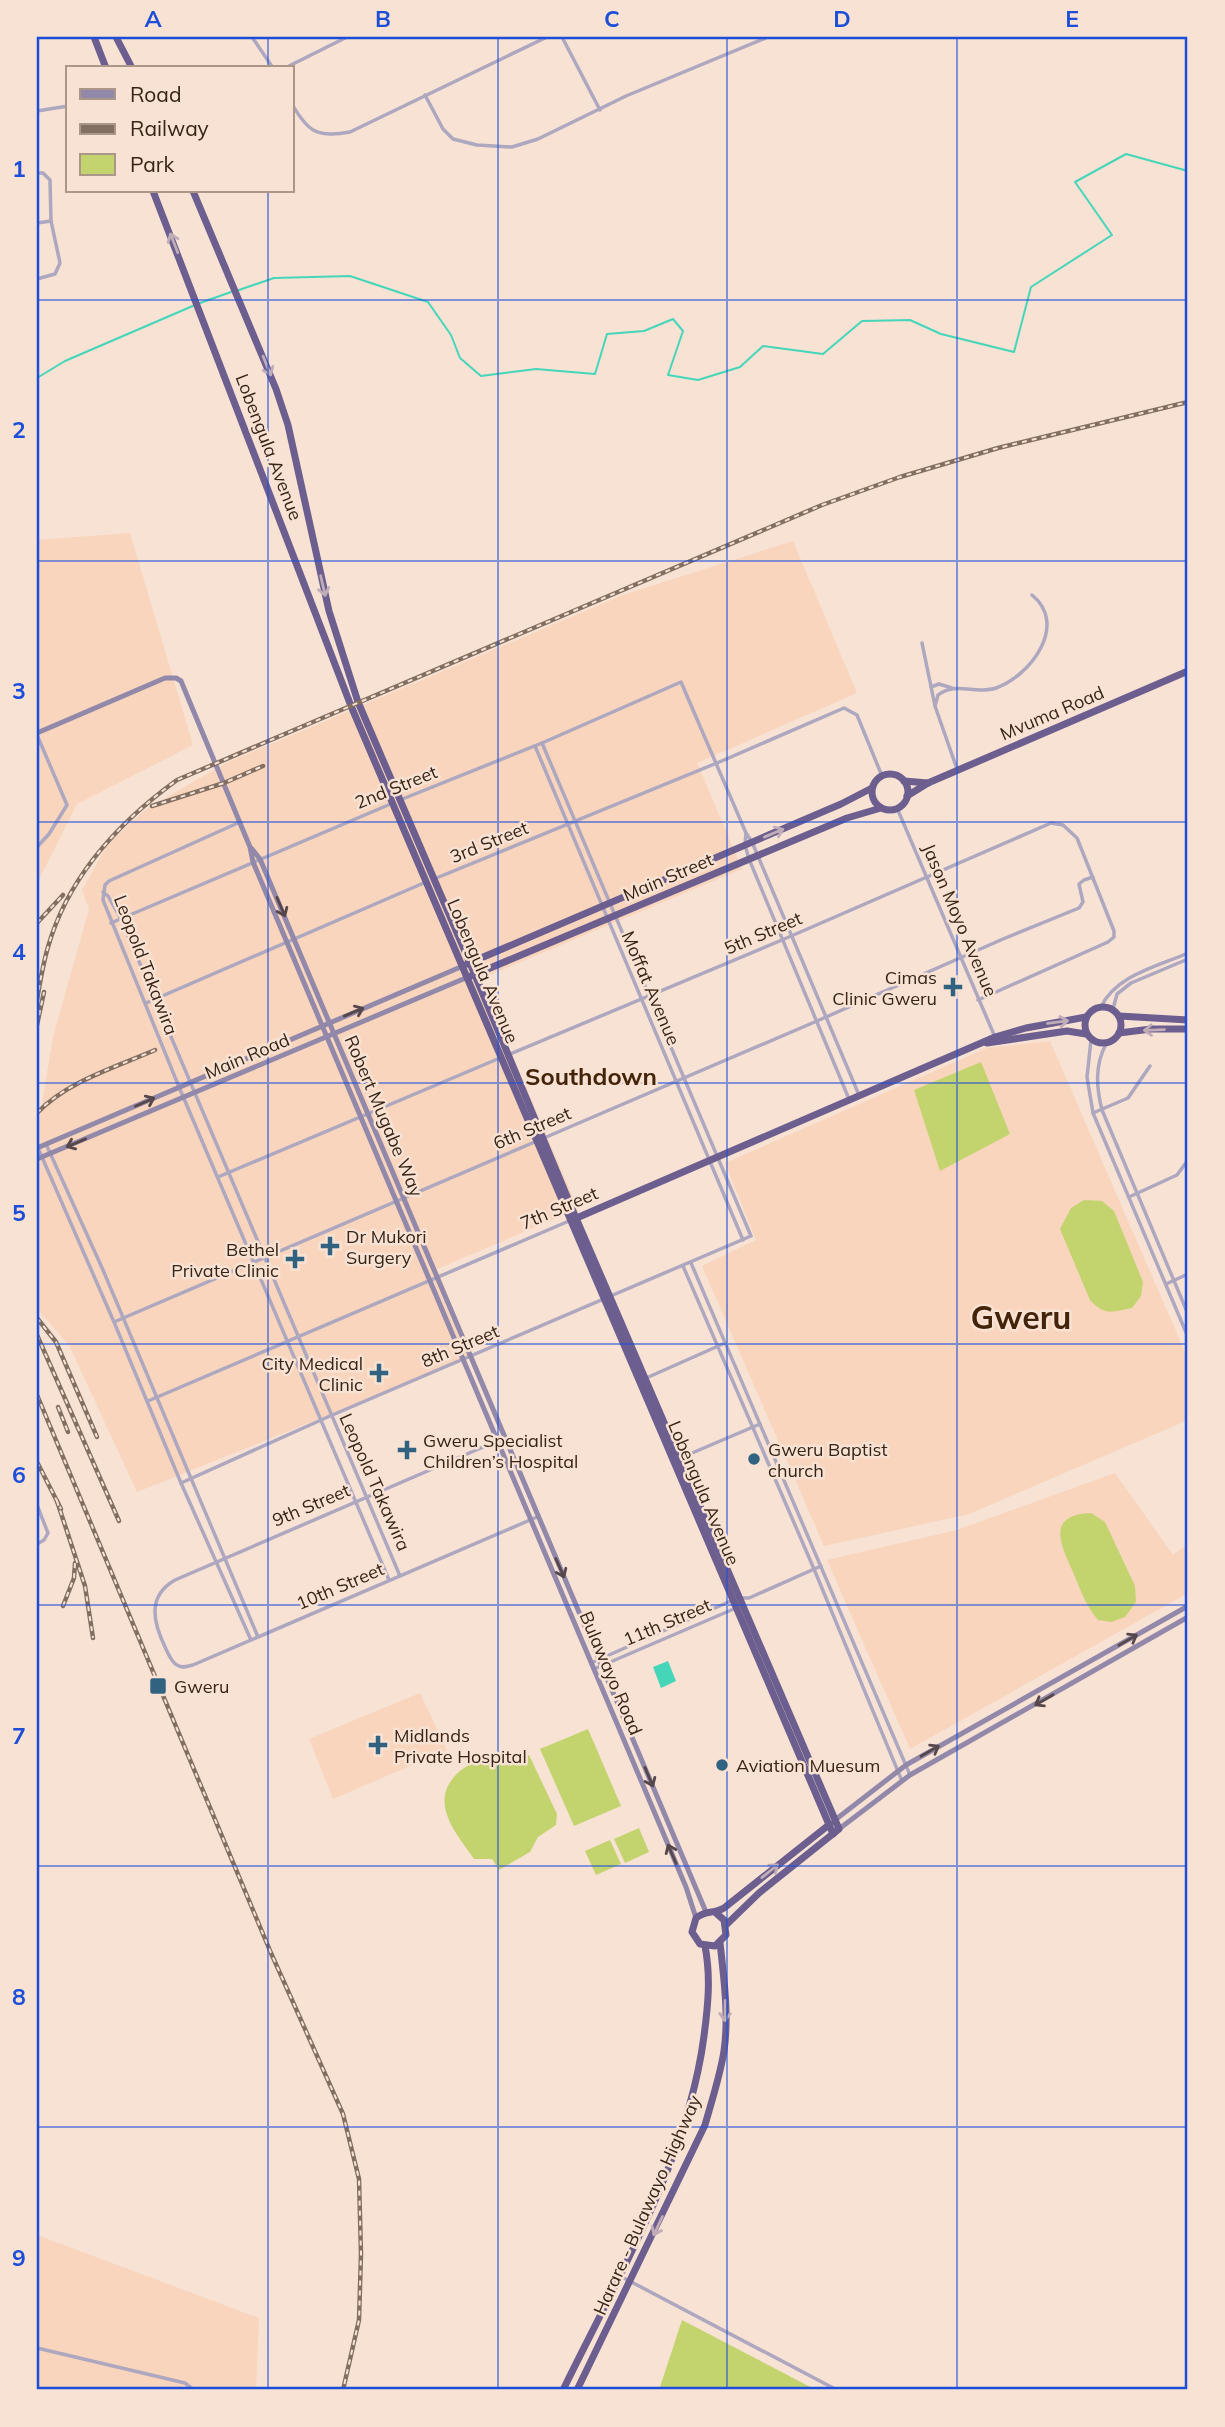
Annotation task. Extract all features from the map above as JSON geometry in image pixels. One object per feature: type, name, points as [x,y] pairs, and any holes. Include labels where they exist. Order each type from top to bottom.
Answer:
[{"type":"highway","points":[[94,37],[105,66]]},
{"type":"highway","points":[[116,37],[131,66]]},
{"type":"highway","name":"Lobengula Avenue","points":[[153,192],[351,706],[431,880],[836,1832]]},
{"type":"highway","name":"Lobengula Avenue","points":[[193,192],[276,389],[288,425],[317,562],[339,645],[396,801]]},
{"type":"highway","name":"Mvuma Road","points":[[907,796],[928,783],[1188,671]]},
{"type":"highway","points":[[882,775],[894,775],[904,781],[907,796],[897,808]]},
{"type":"highway","name":"Main Street","points":[[467,964],[841,804],[872,788],[882,775]]},
{"type":"highway","name":"Mvuma Road","points":[[904,781],[928,783]]},
{"type":"highway","points":[[872,788],[873,800],[881,808]]},
{"type":"highway","points":[[841,804],[847,818]]},
{"type":"highway","name":"Main Street","points":[[471,976],[847,818],[873,808],[897,808]]},
{"type":"highway","points":[[797,823],[802,837]]},
{"type":"highway","points":[[699,864],[705,879]]},
{"type":"highway","points":[[653,884],[658,898]]},
{"type":"highway","points":[[558,925],[563,938]]},
{"type":"highway","points":[[520,942],[524,953]]},
{"type":"highway","points":[[1101,1007],[1113,1009],[1121,1022],[1119,1033],[1106,1044],[1089,1037],[1084,1028],[1086,1017],[1095,1008],[1101,1007]]},
{"type":"highway","points":[[1119,1016],[1188,1020]]},
{"type":"highway","name":"7th Street","points":[[573,1219],[984,1043],[1035,1026],[1086,1017]]},
{"type":"highway","points":[[1119,1033],[1151,1029],[1188,1029]]},
{"type":"highway","name":"7th Street","points":[[996,1040],[1067,1031],[1089,1037]]},
{"type":"highway","points":[[696,1918],[706,1912],[716,1913],[832,1822]]},
{"type":"highway","name":"Harare - Bulawayo Highway","points":[[578,2390],[705,2125],[724,2048],[726,2003],[720,1944],[726,1935],[726,1925],[759,1893],[836,1832]]},
{"type":"highway","points":[[716,1913],[726,1925]]},
{"type":"highway","name":"Harare - Bulawayo Highway","points":[[564,2390],[669,2167],[699,2070],[708,2008],[709,1976],[705,1946],[696,1941],[692,1932],[696,1918]]},
{"type":"highway","points":[[705,1946],[720,1944]]},
{"type":"street","points":[[252,37],[272,66]]},
{"type":"street","points":[[289,66],[347,37]]},
{"type":"street","points":[[294,107],[308,128],[321,133],[340,134],[359,129],[425,94],[547,37]]},
{"type":"street","points":[[562,37],[600,110]]},
{"type":"street","points":[[425,94],[443,129],[453,139],[458,142],[512,147],[530,142],[626,96],[768,37]]},
{"type":"street","points":[[37,111],[66,106]]},
{"type":"street","points":[[37,173],[43,173],[50,180],[51,221],[60,263],[55,274],[37,279]]},
{"type":"street","points":[[37,223],[51,221]]},
{"type":"street","points":[[930,688],[939,684],[986,691],[1012,681],[1028,667],[1037,655],[1046,631],[1041,605],[1032,595]]},
{"type":"street","points":[[922,643],[930,688],[957,771]]},
{"type":"street","name":"Robert Mugabe Way","points":[[37,734],[165,678],[181,681],[327,1037],[438,1276],[497,1440]]},
{"type":"street","name":"2nd Street","points":[[111,923],[681,682],[717,763]]},
{"type":"street","points":[[935,706],[938,695],[952,688]]},
{"type":"street","name":"3rd Street","points":[[145,1003],[431,880],[569,825],[844,708],[857,715],[882,775]]},
{"type":"street","points":[[37,734],[67,805],[49,834],[37,847]]},
{"type":"street","name":"Moffat Avenue","points":[[542,743],[576,822],[606,905],[607,920],[743,1240]]},
{"type":"street","name":"Moffat Avenue","points":[[535,746],[606,905],[616,916],[751,1237]]},
{"type":"street","points":[[717,763],[746,832],[749,859],[850,1101]]},
{"type":"street","name":"Jason Moyo Avenue","points":[[897,808],[996,1040]]},
{"type":"street","points":[[103,892],[109,881],[240,822]]},
{"type":"street","name":"5th Street","points":[[219,1177],[1058,822],[1077,838],[1094,877],[1114,937],[978,1000]]},
{"type":"street","points":[[746,832],[859,1097]]},
{"type":"street","name":"Robert Mugabe Way","points":[[250,847],[260,859],[335,1034],[364,1116]]},
{"type":"street","name":"6th Street","points":[[114,1321],[1082,907],[1079,884],[1094,877]]},
{"type":"street","name":"Leopold Takawira","points":[[103,892],[121,919],[400,1576]]},
{"type":"street","name":"Leopold Takawira","points":[[103,892],[111,923],[179,1087],[389,1580]]},
{"type":"street","points":[[1113,1009],[1117,994],[1131,983],[1188,953]]},
{"type":"street","points":[[1101,1007],[1112,990],[1126,980],[1188,959]]},
{"type":"street","name":"Main Road","points":[[37,1148],[467,964]]},
{"type":"street","name":"Main Road","points":[[39,1158],[471,976]]},
{"type":"street","points":[[1112,990],[1117,994]]},
{"type":"street","points":[[1089,1037],[1087,1077],[1093,1113],[1188,1337]]},
{"type":"street","points":[[1106,1044],[1098,1063],[1097,1081],[1102,1110],[1188,1314]]},
{"type":"street","points":[[1093,1113],[1128,1098],[1150,1066]]},
{"type":"street","points":[[107,1118],[110,1128]]},
{"type":"street","points":[[46,1144],[87,1233],[258,1637]]},
{"type":"street","points":[[37,1148],[39,1158],[114,1321],[181,1483],[251,1640]]},
{"type":"street","points":[[1129,1197],[1177,1175],[1188,1160]]},
{"type":"street","name":"Robert Mugabe Way","points":[[400,1199],[430,1279],[504,1438]]},
{"type":"street","name":"7th Street","points":[[148,1401],[573,1219]]},
{"type":"street","points":[[77,1238],[87,1233]]},
{"type":"street","name":"8th Street","points":[[181,1483],[330,1416],[751,1237]]},
{"type":"street","points":[[691,1263],[910,1774]]},
{"type":"street","points":[[682,1266],[814,1569],[902,1781]]},
{"type":"street","points":[[1166,1284],[1188,1274]]},
{"type":"street","points":[[642,1380],[725,1343]]},
{"type":"street","points":[[735,1386],[743,1383]]},
{"type":"street","points":[[677,1459],[760,1424]]},
{"type":"street","name":"9th Street","points":[[193,1665],[183,1667],[174,1662],[155,1626],[154,1616],[159,1596],[169,1584],[216,1561],[504,1438]]},
{"type":"street","name":"Bulawayo Road","points":[[504,1438],[706,1912]]},
{"type":"street","name":"Bulawayo Road","points":[[497,1440],[686,1887],[696,1918]]},
{"type":"street","points":[[785,1502],[793,1499]]},
{"type":"street","points":[[37,1505],[48,1533],[44,1540],[37,1544]]},
{"type":"street","name":"10th Street","points":[[193,1665],[537,1517]]},
{"type":"street","name":"11th Street","points":[[592,1666],[821,1566]]},
{"type":"street","name":"11th Street","points":[[601,1662],[740,1602]]},
{"type":"street","points":[[832,1822],[906,1765],[1188,1606]]},
{"type":"street","points":[[836,1832],[910,1774],[1188,1617]]},
{"type":"street","points":[[875,1717],[884,1713]]},
{"type":"street","points":[[686,1887],[694,1883]]},
{"type":"street","points":[[618,2276],[837,2390]]},
{"type":"street","points":[[37,2348],[185,2383],[194,2390]]},
{"type":"shaded area","points":[[130,533],[193,745],[77,804],[37,883],[37,540]]},
{"type":"shaded area","points":[[793,541],[857,693],[697,763],[742,869],[480,979],[578,1209],[437,1269],[473,1357],[137,1492],[69,1345],[37,1309],[37,1133],[53,1037],[89,909],[82,890],[108,844],[145,810],[226,763],[623,595]]},
{"type":"shaded area","points":[[1050,1041],[1188,1359],[1188,1420],[969,1514],[824,1546],[702,1266],[756,1240],[725,1163],[987,1048]]},
{"type":"shaded area","points":[[1115,1473],[1173,1555],[1188,1544],[1188,1593],[910,1749],[827,1560],[957,1530]]},
{"type":"shaded area","name":"Midlands Private Hospital","points":[[420,1693],[447,1750],[333,1799],[309,1739]]},
{"type":"shaded area","points":[[37,2235],[259,2318],[256,2390],[37,2390]]},
{"type":"green space","points":[[981,1062],[1010,1134],[940,1171],[914,1090]]},
{"type":"green space","points":[[1084,1200],[1102,1201],[1114,1211],[1143,1282],[1141,1296],[1132,1308],[1104,1311],[1090,1300],[1060,1229],[1071,1208]]},
{"type":"green space","points":[[1091,1513],[1105,1522],[1135,1586],[1136,1602],[1125,1617],[1111,1622],[1098,1620],[1090,1609],[1061,1542],[1062,1525],[1067,1519]]},
{"type":"green space","points":[[588,1729],[621,1806],[574,1826],[540,1749]]},
{"type":"green space","points":[[502,1754],[515,1760],[529,1755],[557,1814],[556,1825],[538,1837],[530,1852],[499,1870],[492,1859],[474,1859],[449,1821],[445,1796],[448,1786],[462,1770],[481,1759]]},
{"type":"green space","points":[[639,1828],[649,1852],[625,1863],[614,1839]]},
{"type":"green space","points":[[610,1840],[621,1864],[596,1875],[585,1851]]},
{"type":"green space","points":[[682,2320],[816,2390],[659,2390]]},
{"type":"water","points":[[668,1661],[676,1681],[661,1688],[653,1667]]},
{"type":"waterway","points":[[236,291],[274,278],[350,276],[428,302],[451,335],[460,358],[481,376],[536,369],[595,374],[607,334],[644,331],[673,319],[683,331],[668,375],[698,380],[740,367],[763,346],[823,354],[862,321],[910,320],[941,334],[1014,352],[1031,287],[1112,235],[1075,182],[1126,154],[1188,171]]},
{"type":"waterway","points":[[200,303],[231,292]]},
{"type":"waterway","points":[[37,378],[65,361],[195,305]]},
{"type":"railway","points":[[37,1000],[46,953],[57,921],[82,874],[135,814],[177,780],[822,505],[900,477],[998,448],[1188,402]]},
{"type":"railway","points":[[152,806],[224,783],[263,766]]},
{"type":"railway","points":[[37,923],[63,895]]},
{"type":"railway","points":[[37,1025],[44,992]]},
{"type":"railway","points":[[37,1113],[77,1084],[155,1050]]},
{"type":"railway","points":[[37,1318],[56,1342],[97,1437]]},
{"type":"railway","points":[[37,1335],[119,1521]]},
{"type":"railway","points":[[37,1395],[271,1953],[343,2114],[359,2179],[361,2254],[359,2320],[343,2390]]},
{"type":"railway","points":[[58,1407],[68,1432]]},
{"type":"railway","points":[[37,1462],[61,1509]]},
{"type":"railway","points":[[57,1501],[85,1586],[93,1638]]},
{"type":"railway","points":[[63,1606],[74,1578],[75,1563]]},
{"type":"place","name":"Cimas Clinic Gweru","points":[[953,987]]},
{"type":"place","name":"Dr Mukori Surgery","points":[[330,1246]]},
{"type":"place","name":"Bethel Private Clinic","points":[[295,1259]]},
{"type":"place","name":"City Medical Clinic","points":[[379,1373]]},
{"type":"place","name":"Gweru Specialist Children’s Hospital","points":[[407,1450]]},
{"type":"place","name":"Gweru Baptist church","points":[[754,1459]]},
{"type":"place","name":"Gweru","points":[[158,1686]]},
{"type":"place","name":"Midlands Private Hospital","points":[[378,1745]]},
{"type":"place","name":"Aviation Muesum","points":[[722,1765]]},
{"type":"district","name":"Southdown","points":[[591,1076]]},
{"type":"district","name":"Gweru","points":[[1021,1317]]}]
